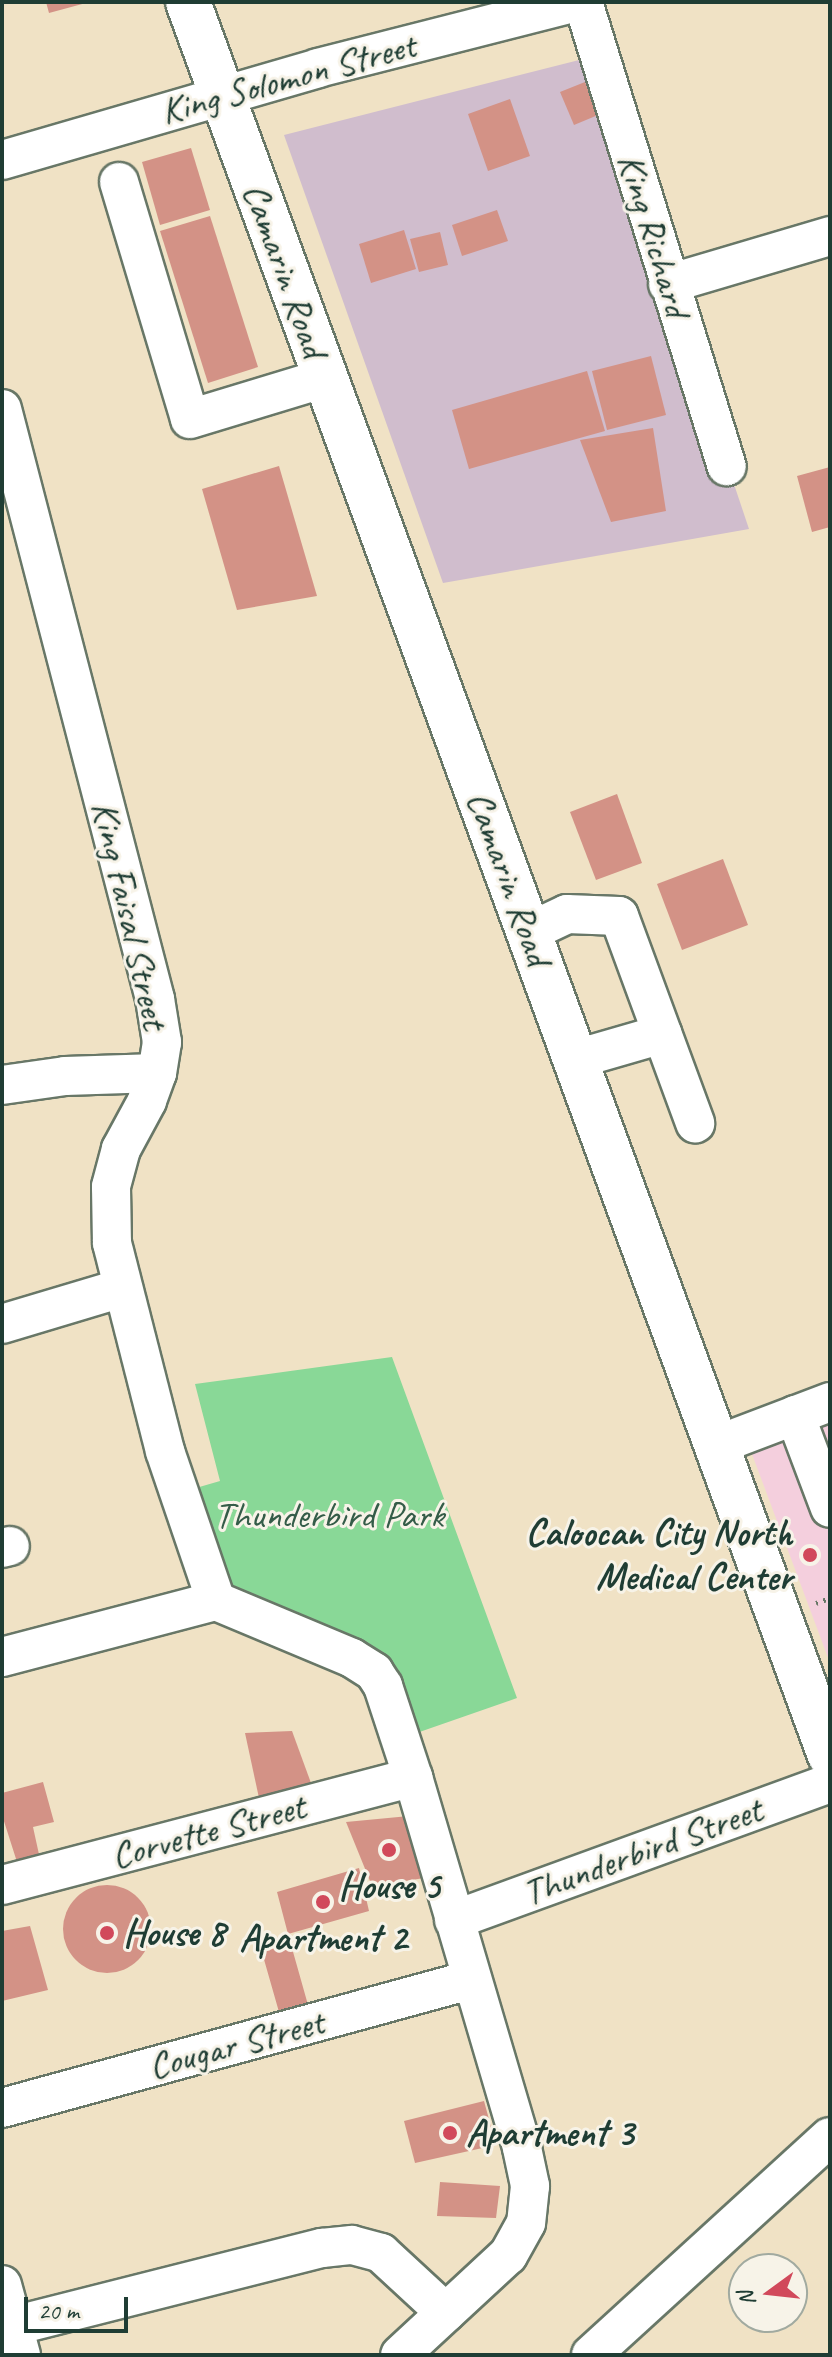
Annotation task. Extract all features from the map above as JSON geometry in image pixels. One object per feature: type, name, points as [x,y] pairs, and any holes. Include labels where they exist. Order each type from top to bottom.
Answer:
[{"type":"main road","name":"Camarin Road","points":[[188,2],[830,1755]]},
{"type":"street","name":"King Solomon Street","points":[[2,160],[221,95],[576,2]]},
{"type":"street","name":"King Richard","points":[[583,2],[668,284],[727,466]]},
{"type":"street","points":[[119,182],[190,419],[325,378]]},
{"type":"street","points":[[668,284],[830,236]]},
{"type":"street","name":"King Faisal Street","points":[[2,409],[155,999],[162,1042],[157,1073],[147,1101],[121,1149],[111,1187],[112,1243],[165,1451],[216,1601]]},
{"type":"street","points":[[529,932],[567,914],[619,916],[695,1123]]},
{"type":"street","points":[[576,1059],[662,1034]]},
{"type":"street","points":[[2,1085],[65,1076],[157,1073]]},
{"type":"street","points":[[2,1324],[122,1288]]},
{"type":"street","points":[[717,1445],[813,1409],[830,1508]]},
{"type":"street","points":[[2,1657],[216,1601],[352,1658],[374,1672],[391,1707],[413,1777],[470,1980],[522,2148],[530,2186],[526,2223],[508,2255],[400,2355]]},
{"type":"street","name":"Corvette Street","points":[[2,1885],[413,1777]]},
{"type":"street","name":"Thunderbird Street","points":[[454,1920],[830,1783]]},
{"type":"street","name":"Cougar Street","points":[[2,2108],[470,1980]]},
{"type":"street","points":[[591,2355],[830,2137]]},
{"type":"street","points":[[2,2285],[17,2340],[322,2248],[352,2245],[381,2253],[446,2313]]},
{"type":"shaded area","points":[[591,57],[749,529],[443,583],[284,135]]},
{"type":"shaded area","name":"Caloocan City North Medical Center","points":[[830,1418],[830,1663],[749,1446]]},
{"type":"green space","name":"Thunderbird Park","points":[[392,1357],[517,1698],[408,1736],[384,1664],[225,1595],[189,1490],[220,1481],[195,1384]]},
{"type":"building","points":[[46,2],[86,2],[86,3],[49,13]]},
{"type":"building","points":[[585,82],[598,115],[574,125],[560,92]]},
{"type":"building","points":[[510,99],[530,156],[488,171],[468,114]]},
{"type":"building","points":[[191,148],[210,210],[160,225],[142,162]]},
{"type":"building","points":[[497,210],[508,241],[462,256],[452,225]]},
{"type":"building","points":[[210,216],[258,367],[208,383],[160,231]]},
{"type":"building","points":[[404,230],[416,269],[371,283],[359,244]]},
{"type":"building","points":[[440,232],[448,265],[419,272],[410,239]]},
{"type":"building","points":[[651,356],[666,415],[607,430],[592,371]]},
{"type":"building","points":[[587,371],[605,431],[469,469],[452,410]]},
{"type":"building","points":[[653,428],[666,511],[611,522],[580,440]]},
{"type":"building","points":[[279,466],[317,596],[237,610],[202,489]]},
{"type":"building","points":[[830,467],[830,527],[812,532],[797,476]]},
{"type":"building","points":[[617,794],[642,863],[596,880],[570,812]]},
{"type":"building","points":[[723,859],[748,925],[682,950],[657,884]]},
{"type":"building","points":[[292,1731],[311,1783],[259,1798],[245,1733]]},
{"type":"building","points":[[43,1782],[54,1822],[33,1827],[40,1859],[17,1862],[2,1815],[2,1793]]},
{"type":"building","name":"House 5","points":[[409,1816],[431,1877],[372,1886],[346,1822]]},
{"type":"building","name":"Apartment 2","points":[[359,1868],[369,1911],[288,1934],[277,1892]]},
{"type":"building","name":"House 8","points":[[107,1885],[124,1889],[138,1898],[147,1912],[151,1929],[147,1946],[138,1960],[124,1969],[107,1973],[90,1969],[76,1960],[67,1946],[63,1929],[67,1912],[76,1898],[90,1889]]},
{"type":"building","points":[[30,1926],[48,1990],[2,2001],[2,1931]]},
{"type":"building","points":[[288,1934],[310,2012],[281,2019],[259,1942]]},
{"type":"building","name":"Apartment 3","points":[[484,2101],[496,2145],[415,2163],[404,2121]]},
{"type":"building","points":[[440,2182],[500,2186],[496,2218],[437,2216]]},
{"type":"place","name":"Caloocan City North Medical Center","points":[[810,1555]]},
{"type":"place","name":"House 5","points":[[389,1850]]},
{"type":"place","name":"Apartment 2","points":[[323,1902]]},
{"type":"place","name":"House 8","points":[[107,1933]]},
{"type":"place","name":"Apartment 3","points":[[450,2133]]}]
